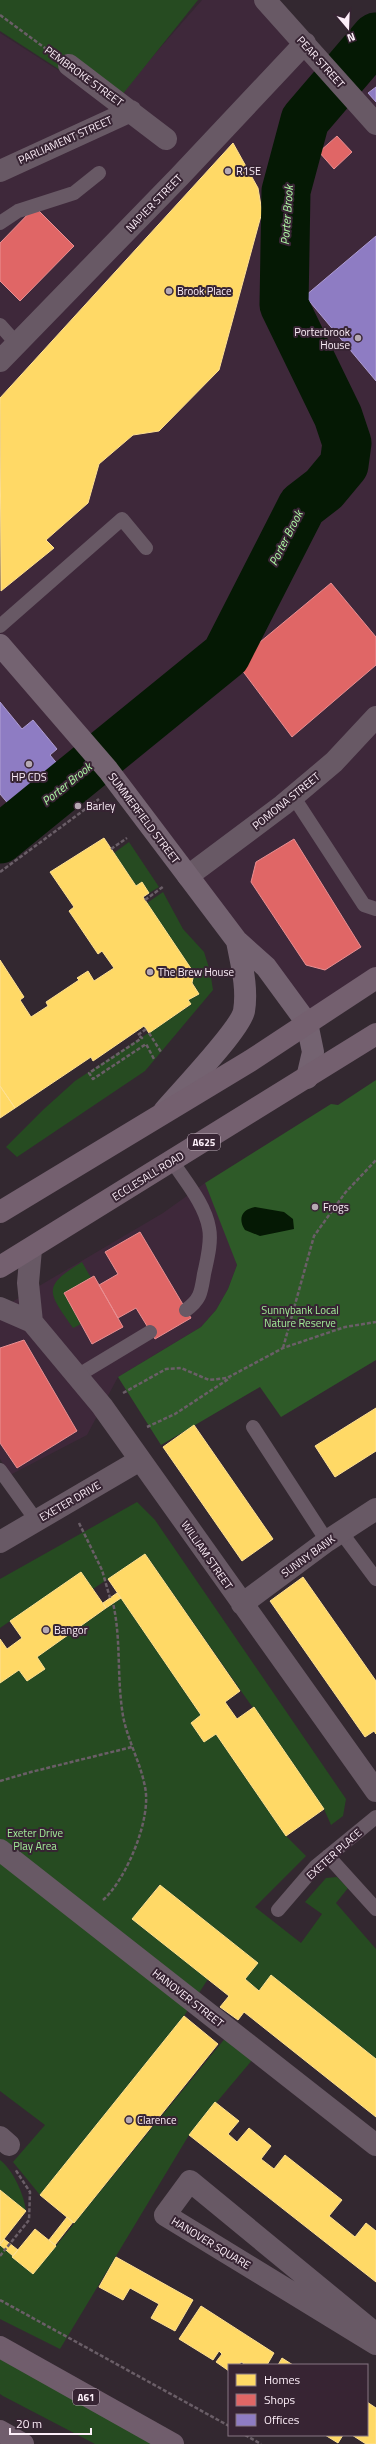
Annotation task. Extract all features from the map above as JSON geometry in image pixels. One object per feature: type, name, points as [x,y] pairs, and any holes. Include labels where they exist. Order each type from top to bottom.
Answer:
[{"type":"highway","name":"A61","points":[[0,2347],[173,2444]]},
{"type":"highway","points":[[0,2431],[23,2444]]},
{"type":"main road","points":[[0,1212],[307,1024],[376,978]]},
{"type":"main road","name":"ECCLESALL ROAD","points":[[0,1267],[376,1034]]},
{"type":"street","name":"PEAR STREET","points":[[265,0],[376,124]]},
{"type":"street","name":"NAPIER STREET","points":[[0,362],[16,343],[179,178],[305,43]]},
{"type":"street","name":"PEMBROKE STREET","points":[[68,65],[131,111],[166,139]]},
{"type":"street","name":"PARLIAMENT STREET","points":[[0,171],[131,111]]},
{"type":"street","name":"SUMMERFIELD STREET","points":[[0,645],[114,777],[237,941],[266,967],[307,1024],[313,1052],[306,1078]]},
{"type":"street","name":"POMONA STREET","points":[[188,876],[293,796],[334,762],[376,717]]},
{"type":"street","name":"SUMMERFIELD STREET","points":[[160,1115],[239,1024],[244,1012],[245,992],[237,941]]},
{"type":"street","points":[[31,1249],[28,1283],[32,1322]]},
{"type":"street","name":"WILLIAM STREET","points":[[0,1308],[32,1322],[102,1406],[242,1604],[373,1781]]},
{"type":"street","name":"EXETER DRIVE","points":[[0,1542],[140,1460]]},
{"type":"street","name":"SUNNY BANK","points":[[242,1604],[334,1537],[376,1509]]},
{"type":"street","name":"HANOVER STREET","points":[[0,1850],[376,2145]]},
{"type":"street","name":"HANOVER SQUARE","points":[[376,2334],[190,2181],[165,2215],[376,2344]]},
{"type":"lane","points":[[0,223],[18,211],[74,193],[99,173]]},
{"type":"lane","points":[[0,325],[16,343]]},
{"type":"lane","points":[[0,626],[122,519],[146,548]]},
{"type":"lane","points":[[293,796],[364,905],[376,909]]},
{"type":"lane","points":[[172,1161],[201,1207],[210,1228],[208,1253],[200,1294],[197,1302],[186,1310]]},
{"type":"lane","points":[[77,1376],[150,1332]]},
{"type":"lane","points":[[253,1427],[334,1537],[376,1579]]},
{"type":"lane","points":[[0,1470],[36,1520]]},
{"type":"lane","name":"EXETER PLACE","points":[[278,1910],[315,1867],[376,1817]]},
{"type":"lane","points":[[328,1856],[376,1909]]},
{"type":"path","name":"PEMBROKE STREET","points":[[0,15],[68,65]]},
{"type":"path","points":[[0,872],[114,777]]},
{"type":"path","points":[[146,1029],[138,1035],[142,1038],[89,1073],[93,1079],[146,1044],[154,1059]]},
{"type":"path","points":[[149,1033],[161,1052]]},
{"type":"path","points":[[283,1348],[314,1236],[345,1193],[376,1160]]},
{"type":"path","points":[[125,1440],[154,1422],[175,1414],[234,1376],[283,1348],[345,1327],[376,1322]]},
{"type":"path","points":[[102,1406],[166,1369],[180,1368],[209,1380],[234,1376]]},
{"type":"path","points":[[68,1501],[102,1570],[110,1598]]},
{"type":"path","points":[[85,1917],[113,1892],[130,1862],[142,1826],[146,1788],[124,1724],[119,1692],[118,1623],[113,1603]]},
{"type":"path","points":[[0,1781],[132,1747]]},
{"type":"path","points":[[0,2256],[28,2220],[30,2192],[7,2158],[5,2141]]},
{"type":"path","points":[[0,2300],[228,2425]]},
{"type":"path","points":[[247,2436],[260,2444]]},
{"type":"shaded area","points":[[202,0],[254,0],[334,84],[376,36],[376,978],[307,1023],[92,751],[0,826],[0,33],[111,104]]},
{"type":"shaded area","points":[[205,1183],[231,1245],[237,1265],[228,1289],[216,1310],[201,1327],[118,1377],[87,1435],[10,1475],[0,1459],[0,1309],[163,1213]]},
{"type":"green space","points":[[0,0],[198,0],[114,105],[0,31]]},
{"type":"green space","points":[[129,842],[159,887],[149,893],[136,886],[114,853]]},
{"type":"green space","points":[[163,892],[183,929],[204,952],[210,971],[213,990],[145,1071],[17,1157],[6,1147],[75,1081],[191,1005],[188,1000],[199,994],[147,903]]},
{"type":"green space","name":"Sunnybank Local Nature Reserve","points":[[376,1080],[376,1360],[281,1417],[260,1387],[161,1445],[118,1377],[201,1327],[216,1310],[228,1289],[237,1265],[205,1183],[331,1104],[338,1105]]},
{"type":"green space","points":[[82,1262],[91,1278],[64,1293],[81,1324],[73,1328],[58,1306],[54,1298],[53,1291],[55,1284],[60,1278]]},
{"type":"green space","points":[[137,1502],[155,1520],[346,1799],[343,1816],[331,1825],[324,1809],[145,1554],[93,1589],[81,1572],[0,1628],[0,1579]]},
{"type":"green space","name":"Exeter Drive Play Area","points":[[121,1598],[201,1715],[191,1723],[204,1742],[216,1734],[286,1836],[306,1856],[255,1907],[301,1943],[322,1914],[305,1902],[326,1878],[337,1877],[348,1888],[336,1903],[376,1949],[376,2059],[271,1976],[259,1991],[245,1979],[257,1963],[159,1885],[133,1919],[208,1979],[184,2016],[40,2195],[13,2162],[45,2125],[0,2091],[0,1683],[19,1670],[27,1681],[45,1669],[37,1657]]},
{"type":"green space","points":[[231,2031],[258,2053],[189,2135],[60,2349],[0,2319],[0,2245],[33,2274]]},
{"type":"green space","points":[[0,2160],[5,2164],[17,2183],[23,2197],[26,2211],[0,2190]]},
{"type":"green space","points":[[0,2359],[156,2444],[95,2444],[3,2396],[0,2394]]},
{"type":"water","points":[[197,663],[212,682],[129,749],[113,730]]},
{"type":"water","points":[[77,763],[91,780],[0,850],[0,826]]},
{"type":"water","points":[[255,1207],[284,1212],[293,1219],[294,1229],[260,1236],[245,1230],[241,1218],[242,1215],[247,1210]]},
{"type":"building: Homes","name":"Brook Place","points":[[233,143],[258,188],[262,212],[219,370],[159,431],[133,435],[99,464],[88,503],[46,540],[54,548],[1,591],[0,398]]},
{"type":"building: Homes","name":"The Brew House","points":[[104,838],[136,886],[142,882],[149,893],[143,897],[194,973],[192,983],[199,994],[188,1000],[191,1004],[149,1033],[144,1026],[93,1061],[91,1057],[15,1108],[0,1086],[0,960],[24,997],[20,1000],[31,1017],[48,1006],[46,1002],[79,980],[77,978],[88,971],[94,981],[114,968],[102,951],[98,954],[69,911],[74,907],[50,872]]},
{"type":"building: Homes","points":[[0,1086],[15,1108],[0,1118]]},
{"type":"building: Homes","points":[[376,1408],[376,1451],[335,1477],[315,1446]]},
{"type":"building: Homes","points":[[194,1425],[273,1539],[242,1561],[163,1447]]},
{"type":"building: Homes","points":[[145,1554],[240,1691],[225,1702],[237,1719],[254,1707],[324,1809],[286,1836],[216,1734],[204,1742],[191,1723],[201,1715],[108,1579]]},
{"type":"building: Homes","name":"Bangor","points":[[81,1572],[106,1608],[37,1657],[45,1669],[27,1681],[19,1670],[0,1683],[0,1639],[7,1649],[22,1638],[10,1621]]},
{"type":"building: Homes","points":[[303,1577],[376,1681],[376,1734],[374,1731],[365,1737],[270,1601]]},
{"type":"building: Homes","points":[[117,1593],[121,1598],[106,1608],[103,1603]]},
{"type":"building: Homes","points":[[160,1885],[258,1963],[245,1979],[259,1991],[271,1975],[376,2059],[376,2117],[244,2012],[238,2020],[220,2007],[229,1996],[132,1919]]},
{"type":"building: Homes","name":"Clarence","points":[[184,2016],[218,2044],[74,2223],[40,2195]]},
{"type":"building: Homes","points":[[215,2102],[239,2121],[228,2134],[237,2142],[249,2128],[271,2146],[261,2159],[274,2169],[285,2155],[342,2200],[329,2216],[355,2237],[366,2223],[376,2231],[376,2282],[189,2135]]},
{"type":"building: Homes","points":[[0,2190],[26,2211],[0,2244]]},
{"type":"building: Homes","points":[[67,2217],[73,2222],[55,2245],[49,2240]]},
{"type":"building: Homes","points":[[35,2229],[56,2246],[33,2274],[12,2257]]},
{"type":"building: Homes","points":[[4,2239],[18,2250],[13,2256],[0,2245]]},
{"type":"building: Homes","points":[[116,2257],[193,2300],[175,2331],[151,2318],[159,2304],[130,2288],[123,2300],[99,2287]]},
{"type":"building: Homes","points":[[201,2306],[274,2353],[268,2364],[244,2364],[241,2362],[240,2364],[228,2364],[228,2370],[216,2362],[222,2354],[219,2351],[213,2360],[179,2339]]},
{"type":"building: Homes","points":[[282,2358],[291,2364],[279,2364]]},
{"type":"building: Homes","points":[[368,2403],[376,2408],[376,2444],[366,2444],[354,2436],[368,2436]]},
{"type":"building: Homes","points":[[327,2436],[342,2436],[338,2443]]},
{"type":"building: Shops","points":[[337,136],[352,152],[334,169],[319,152]]},
{"type":"building: Shops","points":[[35,207],[74,246],[20,301],[0,281],[0,243]]},
{"type":"building: Shops","points":[[331,583],[376,637],[376,665],[292,737],[236,662]]},
{"type":"building: Shops","points":[[294,839],[361,947],[325,970],[306,965],[251,882],[256,862]]},
{"type":"building: Shops","points":[[140,1232],[191,1318],[155,1339],[136,1308],[118,1318],[99,1285],[118,1274],[105,1252]]},
{"type":"building: Shops","points":[[94,1276],[123,1327],[92,1344],[64,1293]]},
{"type":"building: Shops","points":[[24,1340],[77,1431],[17,1468],[0,1443],[0,1348]]},
{"type":"building: Offices","points":[[376,87],[376,102],[368,93]]},
{"type":"building: Offices","name":"Porterbrook House","points":[[376,236],[376,381],[305,296]]},
{"type":"building: Offices","name":"HP CDS","points":[[0,702],[22,729],[33,720],[57,749],[50,755],[64,772],[16,813],[0,794]]},
{"type":"waterway","name":"Porter Brook","points":[[0,839],[226,655],[302,506],[324,489],[344,465],[347,443],[338,416],[284,305],[286,191],[305,120],[376,37]]},
{"type":"place","name":"R1SE","points":[[228,171]]},
{"type":"place","name":"Brook Place","points":[[169,291]]},
{"type":"place","name":"Porterbrook House","points":[[358,338]]},
{"type":"place","name":"HP CDS","points":[[29,764]]},
{"type":"place","name":"Barley","points":[[78,806]]},
{"type":"place","name":"The Brew House","points":[[150,972]]},
{"type":"place","name":"Frogs","points":[[315,1207]]},
{"type":"place","name":"Bangor","points":[[46,1630]]},
{"type":"place","name":"Clarence","points":[[129,2120]]}]
